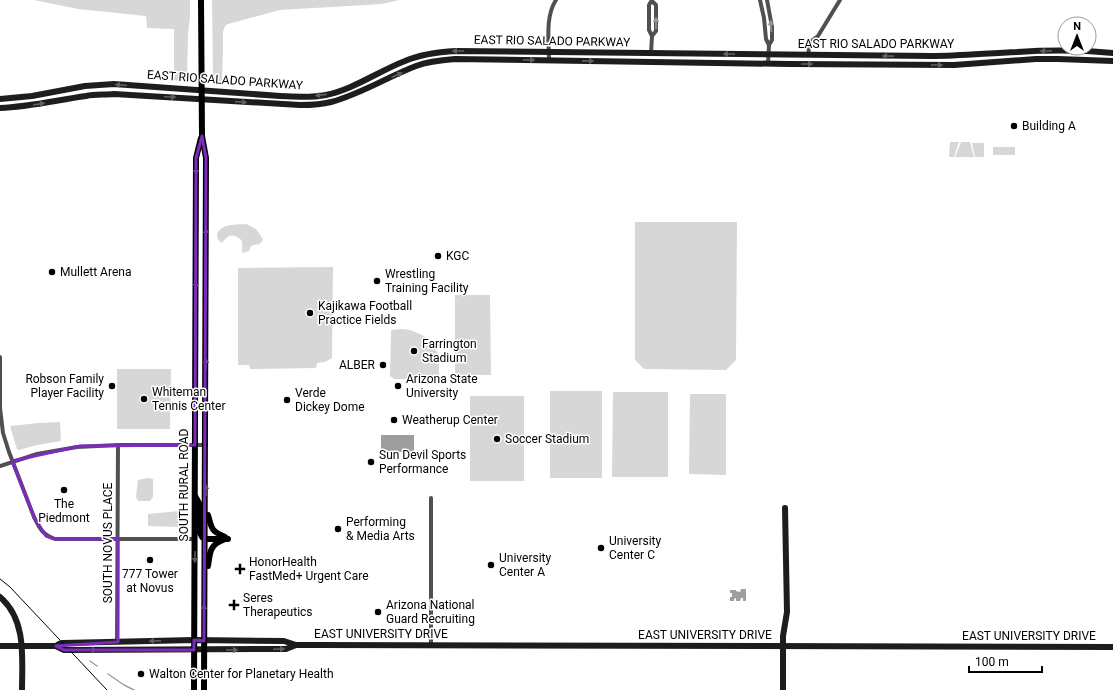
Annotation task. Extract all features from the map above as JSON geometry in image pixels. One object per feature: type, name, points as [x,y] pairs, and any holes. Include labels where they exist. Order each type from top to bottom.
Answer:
[{"type":"main road","name":"SOUTH RURAL ROAD","points":[[201,0],[202,136],[206,158],[206,505],[204,690]]},
{"type":"main road","name":"EAST RIO SALADO PARKWAY","points":[[0,99],[32,96],[85,86],[114,84],[280,96],[305,97],[326,95],[349,88],[404,61],[423,54],[456,51],[953,56],[1056,50],[1113,53]]},
{"type":"main road","name":"EAST RIO SALADO PARKWAY","points":[[0,108],[41,104],[88,95],[114,94],[265,104],[314,105],[331,102],[360,92],[416,66],[455,59],[768,64],[954,65],[1036,59],[1113,61]]},
{"type":"main road","name":"SOUTH RURAL ROAD","points":[[194,690],[196,158],[202,136]]},
{"type":"main road","points":[[194,495],[200,505],[200,533],[202,537],[205,539],[228,539]]},
{"type":"main road","points":[[206,505],[212,530],[228,539]]},
{"type":"main road","points":[[783,690],[783,636],[787,612],[786,508]]},
{"type":"main road","points":[[205,580],[212,547],[216,543],[228,539]]},
{"type":"main road","points":[[0,598],[10,608],[20,632],[22,646],[22,690]]},
{"type":"main road","name":"EAST UNIVERSITY DRIVE","points":[[0,646],[56,646],[59,644],[194,640],[284,641],[296,645],[1113,647]]},
{"type":"main road","name":"EAST UNIVERSITY DRIVE","points":[[56,646],[64,650],[204,650],[286,649],[296,645]]},
{"type":"street","points":[[549,61],[550,17],[556,0]]},
{"type":"street","points":[[651,53],[652,36],[656,30],[656,5],[652,0],[649,5],[648,30],[652,36]]},
{"type":"street","points":[[760,0],[764,18],[766,39],[769,45]]},
{"type":"street","points":[[767,0],[772,27],[772,40],[769,45],[768,64]]},
{"type":"street","points":[[808,55],[810,42],[818,36],[840,0]]},
{"type":"street","points":[[0,357],[0,408],[5,441],[34,517],[39,528],[46,536],[55,539],[195,539]]},
{"type":"street","points":[[0,466],[37,454],[60,449],[92,445],[206,445]]},
{"type":"street","name":"SOUTH NOVUS PLACE","points":[[117,642],[118,445]]},
{"type":"street","points":[[431,498],[431,645]]},
{"type":"highlighted area","points":[[202,136],[206,158],[204,641],[194,640],[194,650],[64,650],[56,646],[118,642],[118,539],[55,539],[46,536],[34,517],[12,461],[80,446],[195,445],[196,158]]},
{"type":"shaded area","points":[[34,0],[190,0],[187,76],[178,81],[174,80],[174,29],[147,28],[146,16],[78,9]]},
{"type":"shaded area","points":[[212,0],[399,0],[382,4],[280,10],[228,24],[225,26],[223,32],[222,81],[217,82],[213,75]]},
{"type":"shaded area","points":[[950,142],[959,142],[954,157],[949,157]]},
{"type":"shaded area","points":[[961,142],[970,142],[974,157],[955,157]]},
{"type":"shaded area","points":[[972,143],[984,143],[984,157],[975,157]]},
{"type":"shaded area","points":[[993,147],[1015,147],[1015,155],[993,155]]},
{"type":"shaded area","points":[[635,222],[737,222],[736,360],[726,370],[644,369],[635,360]]},
{"type":"shaded area","points":[[246,224],[256,229],[263,239],[259,244],[251,246],[249,251],[242,253],[242,241],[235,236],[229,236],[222,243],[218,240],[217,234],[222,228],[230,225]]},
{"type":"shaded area","points":[[333,267],[332,358],[325,362],[317,363],[316,368],[250,369],[249,365],[238,365],[238,268]]},
{"type":"shaded area","points":[[455,295],[490,295],[491,375],[455,375]]},
{"type":"shaded area","name":"Farrington Stadium","points":[[391,330],[410,330],[431,341],[439,356],[439,379],[394,379],[390,376]]},
{"type":"shaded area","name":"Whiteman Tennis Center","points":[[117,369],[171,369],[170,429],[117,429]]},
{"type":"shaded area","points":[[550,391],[602,391],[602,478],[550,478]]},
{"type":"shaded area","points":[[613,392],[668,392],[668,477],[612,477]]},
{"type":"shaded area","points":[[690,394],[726,394],[726,475],[689,474]]},
{"type":"shaded area","name":"Soccer Stadium","points":[[470,396],[524,396],[524,481],[470,481]]},
{"type":"shaded area","points":[[60,422],[61,441],[19,450],[17,449],[10,426]]},
{"type":"shaded area","points":[[381,435],[414,435],[414,452],[381,452]]},
{"type":"shaded area","points":[[148,478],[153,479],[153,497],[150,501],[138,501],[136,497],[138,480]]},
{"type":"shaded area","points":[[179,511],[179,527],[148,526],[148,514]]},
{"type":"shaded area","points":[[741,589],[746,589],[746,601],[743,601],[743,598],[741,598],[740,601],[736,601],[736,598],[734,601],[730,601],[732,593],[730,593],[730,590],[740,592]]},
{"type":"waterway","points":[[90,661],[97,666]]},
{"type":"waterway","points":[[108,674],[134,690]]},
{"type":"tram line","points":[[0,579],[10,587],[107,690]]},
{"type":"place","name":"Building A","points":[[1014,126]]},
{"type":"place","name":"KGC","points":[[438,256]]},
{"type":"place","name":"Mullett Arena","points":[[52,272]]},
{"type":"place","name":"Wrestling Training Facility","points":[[377,281]]},
{"type":"place","name":"Kajikawa Football Practice Fields","points":[[310,313]]},
{"type":"place","name":"Farrington Stadium","points":[[414,351]]},
{"type":"place","name":"ALBER","points":[[383,365]]},
{"type":"place","name":"Robson Family Player Facility","points":[[112,386]]},
{"type":"place","name":"Arizona State University","points":[[398,386]]},
{"type":"place","name":"Whiteman Tennis Center","points":[[144,399]]},
{"type":"place","name":"Verde Dickey Dome","points":[[287,400]]},
{"type":"place","name":"Weatherup Center","points":[[394,420]]},
{"type":"place","name":"Soccer Stadium","points":[[497,439]]},
{"type":"place","name":"Sun Devil Sports Performance","points":[[371,462]]},
{"type":"place","name":"The Piedmont","points":[[64,490]]},
{"type":"place","name":"Performing & Media Arts","points":[[338,529]]},
{"type":"place","name":"University Center C","points":[[601,548]]},
{"type":"place","name":"777 Tower at Novus","points":[[150,560]]},
{"type":"place","name":"University Center A","points":[[491,565]]},
{"type":"place","name":"HonorHealth FastMed+ Urgent Care","points":[[240,569]]},
{"type":"place","name":"Seres Therapeutics","points":[[234,605]]},
{"type":"place","name":"Arizona National Guard Recruiting","points":[[378,612]]},
{"type":"place","name":"Walton Center for Planetary Health","points":[[141,674]]}]
